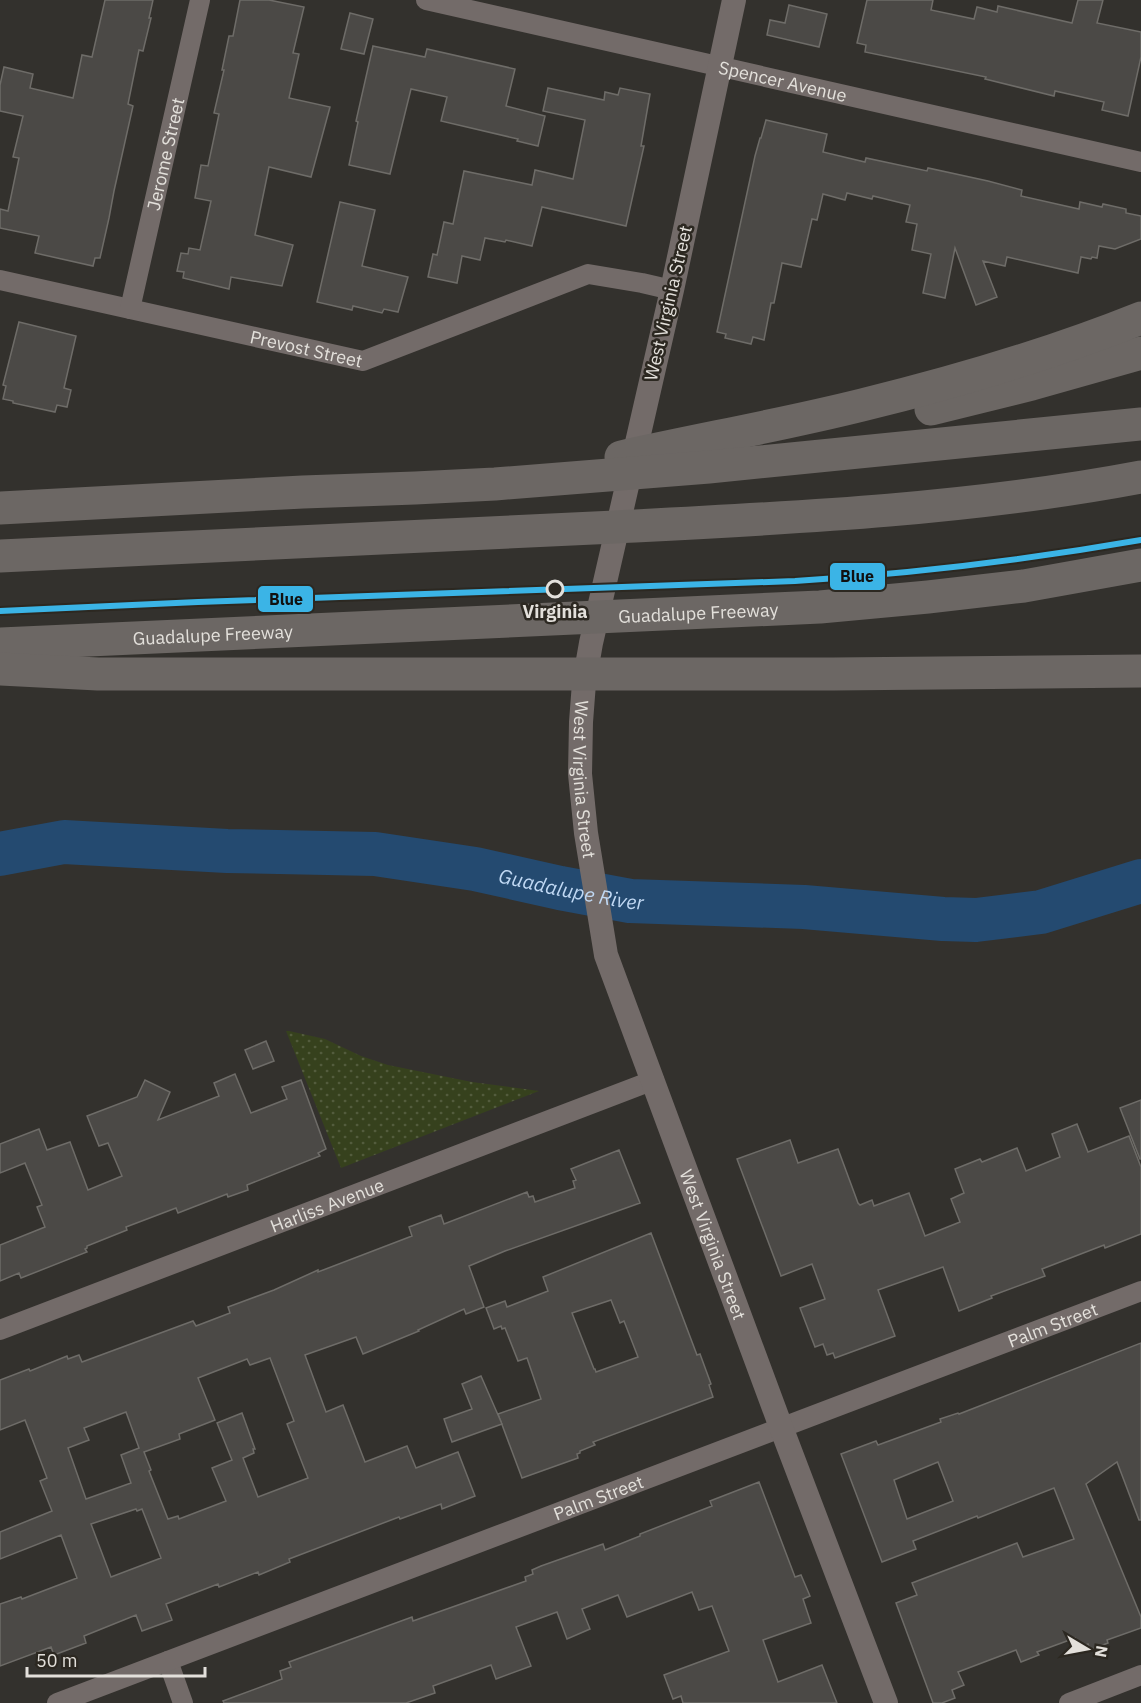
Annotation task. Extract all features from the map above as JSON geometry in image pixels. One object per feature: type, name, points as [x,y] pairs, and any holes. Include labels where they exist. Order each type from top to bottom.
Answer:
[{"type":"highway","points":[[582,465],[860,406],[1026,358],[1141,318]]},
{"type":"highway","points":[[303,492],[582,465],[780,439],[865,424],[1032,384],[1141,353]]},
{"type":"highway","points":[[0,508],[484,485],[686,469],[1141,424]]},
{"type":"highway","points":[[0,556],[817,517],[1021,496],[1141,477]]},
{"type":"highway","name":"Guadalupe Freeway","points":[[0,644],[820,607],[1012,588],[1141,565]]},
{"type":"highway","points":[[0,669],[98,674],[834,674],[1141,671]]},
{"type":"highway","points":[[834,674],[1036,689],[1141,694]]},
{"type":"street","name":"Jerome Street","points":[[130,309],[200,0]]},
{"type":"street","name":"Spencer Avenue","points":[[426,0],[1141,162]]},
{"type":"street","name":"West Virginia Street","points":[[734,0],[672,290],[591,643],[584,683],[580,774],[586,833],[606,955],[886,1703]]},
{"type":"street","name":"Prevost Street","points":[[0,280],[363,361],[588,274],[672,290]]},
{"type":"street","name":"Harliss Avenue","points":[[0,1330],[649,1070]]},
{"type":"street","name":"Palm Street","points":[[57,1703],[1141,1291]]},
{"type":"street","points":[[168,1661],[183,1703]]},
{"type":"street","points":[[1069,1703],[1141,1675]]},
{"type":"green space","points":[[286,1031],[325,1039],[361,1056],[388,1065],[472,1082],[539,1091],[341,1168]]},
{"type":"building","points":[[105,0],[153,0],[143,51],[139,50],[128,104],[133,106],[100,258],[95,258],[93,266],[35,253],[39,236],[0,228],[0,209],[8,211],[19,158],[13,157],[23,116],[0,111],[0,85],[4,67],[33,74],[30,88],[73,98],[82,55],[92,57]]},
{"type":"building","points":[[240,0],[269,0],[304,7],[293,53],[299,54],[289,98],[330,107],[311,177],[269,167],[255,235],[293,245],[282,286],[231,277],[229,289],[183,278],[184,272],[177,271],[181,253],[188,254],[189,248],[200,250],[211,201],[195,198],[201,165],[208,166],[219,114],[214,113],[224,70],[222,70],[229,36],[233,36]]},
{"type":"building","points":[[867,0],[933,0],[931,10],[974,19],[977,7],[997,12],[998,6],[1072,23],[1078,0],[1103,0],[1097,23],[1141,32],[1141,57],[1128,116],[1102,110],[1104,102],[1055,91],[1054,96],[985,79],[986,77],[865,52],[866,45],[857,43]]},
{"type":"building","points":[[789,5],[827,14],[819,47],[767,35],[770,20],[785,23]]},
{"type":"building","points":[[350,13],[373,19],[364,54],[341,49]]},
{"type":"building","points":[[373,46],[425,57],[427,49],[515,69],[506,106],[545,116],[538,146],[441,121],[447,97],[411,89],[390,174],[349,165],[358,122],[356,121]]},
{"type":"building","points":[[548,88],[604,100],[605,92],[618,95],[620,88],[650,94],[641,146],[644,146],[626,226],[542,207],[532,246],[485,238],[480,260],[462,256],[457,283],[428,277],[433,254],[437,255],[444,222],[453,224],[464,171],[532,185],[535,170],[573,179],[585,120],[543,111]]},
{"type":"building","points":[[766,120],[827,134],[823,152],[865,162],[866,158],[988,181],[1022,190],[1021,196],[1079,209],[1080,202],[1126,209],[1126,213],[1141,216],[1141,239],[1115,249],[1099,246],[1097,258],[1081,257],[1078,273],[1007,257],[1005,266],[983,261],[997,297],[976,305],[955,248],[945,298],[923,293],[931,254],[912,250],[917,224],[906,222],[910,205],[873,196],[872,199],[847,193],[845,200],[823,194],[817,220],[812,219],[801,267],[782,263],[764,340],[753,337],[751,344],[725,338],[726,334],[717,332],[755,156]]},
{"type":"building","points":[[340,202],[375,210],[362,266],[408,277],[398,312],[384,309],[382,313],[353,306],[352,310],[317,302]]},
{"type":"building","points":[[19,322],[76,336],[64,388],[71,390],[67,407],[57,405],[55,412],[3,399],[6,386],[3,385]]},
{"type":"building","points":[[266,1041],[274,1061],[253,1069],[245,1050]]},
{"type":"building","points":[[235,1074],[251,1113],[287,1099],[282,1087],[301,1080],[326,1149],[318,1153],[320,1156],[247,1185],[248,1190],[228,1197],[227,1194],[178,1213],[176,1208],[126,1227],[127,1230],[87,1246],[85,1249],[87,1252],[21,1278],[19,1273],[0,1281],[0,1245],[45,1227],[37,1207],[42,1205],[25,1163],[0,1173],[0,1144],[39,1129],[47,1150],[70,1142],[88,1190],[122,1176],[108,1143],[99,1146],[87,1116],[137,1097],[145,1080],[170,1092],[158,1120],[219,1096],[214,1083]]},
{"type":"building","points":[[1141,1100],[1141,1159],[1140,1159],[1120,1108]]},
{"type":"building","points":[[1077,1124],[1088,1152],[1129,1136],[1141,1167],[1141,1234],[1105,1248],[1104,1245],[1042,1269],[1045,1276],[991,1296],[992,1298],[959,1311],[943,1267],[878,1290],[895,1336],[835,1358],[833,1353],[827,1355],[823,1344],[815,1347],[800,1308],[825,1299],[812,1264],[781,1276],[737,1159],[790,1140],[798,1163],[838,1149],[860,1205],[872,1200],[874,1206],[909,1193],[925,1236],[960,1222],[951,1199],[964,1193],[955,1169],[980,1159],[982,1162],[1017,1148],[1026,1171],[1060,1157],[1052,1134]]},
{"type":"building","points":[[619,1150],[640,1203],[469,1266],[484,1307],[466,1314],[464,1309],[363,1354],[356,1337],[305,1355],[326,1412],[343,1405],[365,1462],[407,1446],[416,1468],[458,1452],[475,1496],[442,1509],[441,1504],[400,1519],[399,1517],[289,1559],[290,1562],[259,1575],[258,1572],[219,1587],[218,1584],[166,1604],[172,1620],[142,1631],[136,1615],[84,1636],[86,1643],[54,1655],[51,1647],[0,1666],[0,1604],[21,1597],[22,1599],[77,1578],[61,1535],[0,1559],[0,1532],[52,1511],[40,1481],[47,1478],[25,1420],[0,1430],[0,1380],[67,1356],[68,1359],[79,1355],[82,1362],[193,1321],[196,1326],[230,1313],[228,1307],[318,1270],[318,1272],[412,1236],[409,1227],[441,1215],[444,1224],[527,1192],[529,1197],[533,1196],[535,1202],[575,1188],[573,1181],[576,1180],[571,1169]],"holes":[[[270,1358],[294,1421],[287,1424],[308,1478],[258,1497],[243,1458],[254,1453],[253,1449],[255,1449],[242,1413],[217,1423],[232,1460],[212,1468],[226,1501],[179,1519],[178,1516],[168,1519],[144,1452],[180,1439],[179,1434],[215,1420],[198,1378],[247,1359],[250,1365]],[[126,1412],[139,1448],[121,1455],[131,1483],[86,1499],[68,1448],[89,1440],[84,1428]],[[142,1509],[161,1558],[111,1577],[91,1524]]]},
{"type":"building","points":[[651,1233],[697,1355],[700,1354],[711,1384],[709,1385],[713,1397],[593,1442],[595,1445],[580,1451],[577,1454],[578,1458],[522,1478],[498,1414],[541,1399],[527,1358],[518,1361],[505,1328],[502,1329],[501,1326],[494,1329],[486,1308],[505,1301],[507,1307],[548,1291],[543,1277]],"holes":[[[611,1300],[620,1323],[624,1321],[638,1357],[596,1372],[572,1313]]]},
{"type":"building","points":[[1141,1343],[1141,1520],[1139,1520],[1117,1462],[1086,1484],[1141,1617],[1141,1628],[1107,1640],[1108,1643],[1090,1650],[1088,1644],[1078,1648],[1075,1638],[1037,1652],[1039,1655],[1021,1662],[1016,1650],[958,1672],[964,1685],[952,1690],[955,1698],[942,1703],[933,1703],[896,1603],[917,1595],[912,1583],[1017,1543],[1023,1557],[1074,1539],[1054,1488],[913,1541],[916,1549],[882,1562],[841,1454],[876,1441],[878,1445],[941,1422],[940,1419],[959,1414]],"holes":[[[938,1462],[953,1501],[907,1519],[894,1480]]]},
{"type":"building","points":[[481,1376],[502,1424],[452,1442],[444,1419],[472,1409],[462,1384]]},
{"type":"building","points":[[759,1482],[795,1577],[801,1575],[810,1596],[803,1599],[811,1623],[763,1640],[778,1682],[822,1665],[837,1703],[683,1703],[681,1696],[673,1699],[664,1675],[729,1651],[712,1606],[699,1610],[692,1592],[627,1617],[618,1595],[582,1609],[590,1629],[567,1639],[557,1612],[516,1627],[531,1666],[496,1679],[491,1665],[433,1686],[435,1693],[406,1703],[224,1703],[223,1701],[282,1679],[280,1671],[291,1667],[289,1662],[412,1617],[413,1621],[526,1581],[525,1577],[533,1574],[532,1570],[541,1566],[603,1544],[605,1550],[712,1506],[710,1501]]},
{"type":"waterway","name":"Guadalupe River","points":[[0,854],[64,842],[227,851],[375,854],[475,869],[630,901],[804,907],[976,920],[1041,912],[1141,881]]},
{"type":"transit line","name":"Blue","points":[[0,611],[795,581],[968,565],[1141,540]]},
{"type":"place","name":"Virginia","points":[[555,589]]}]
